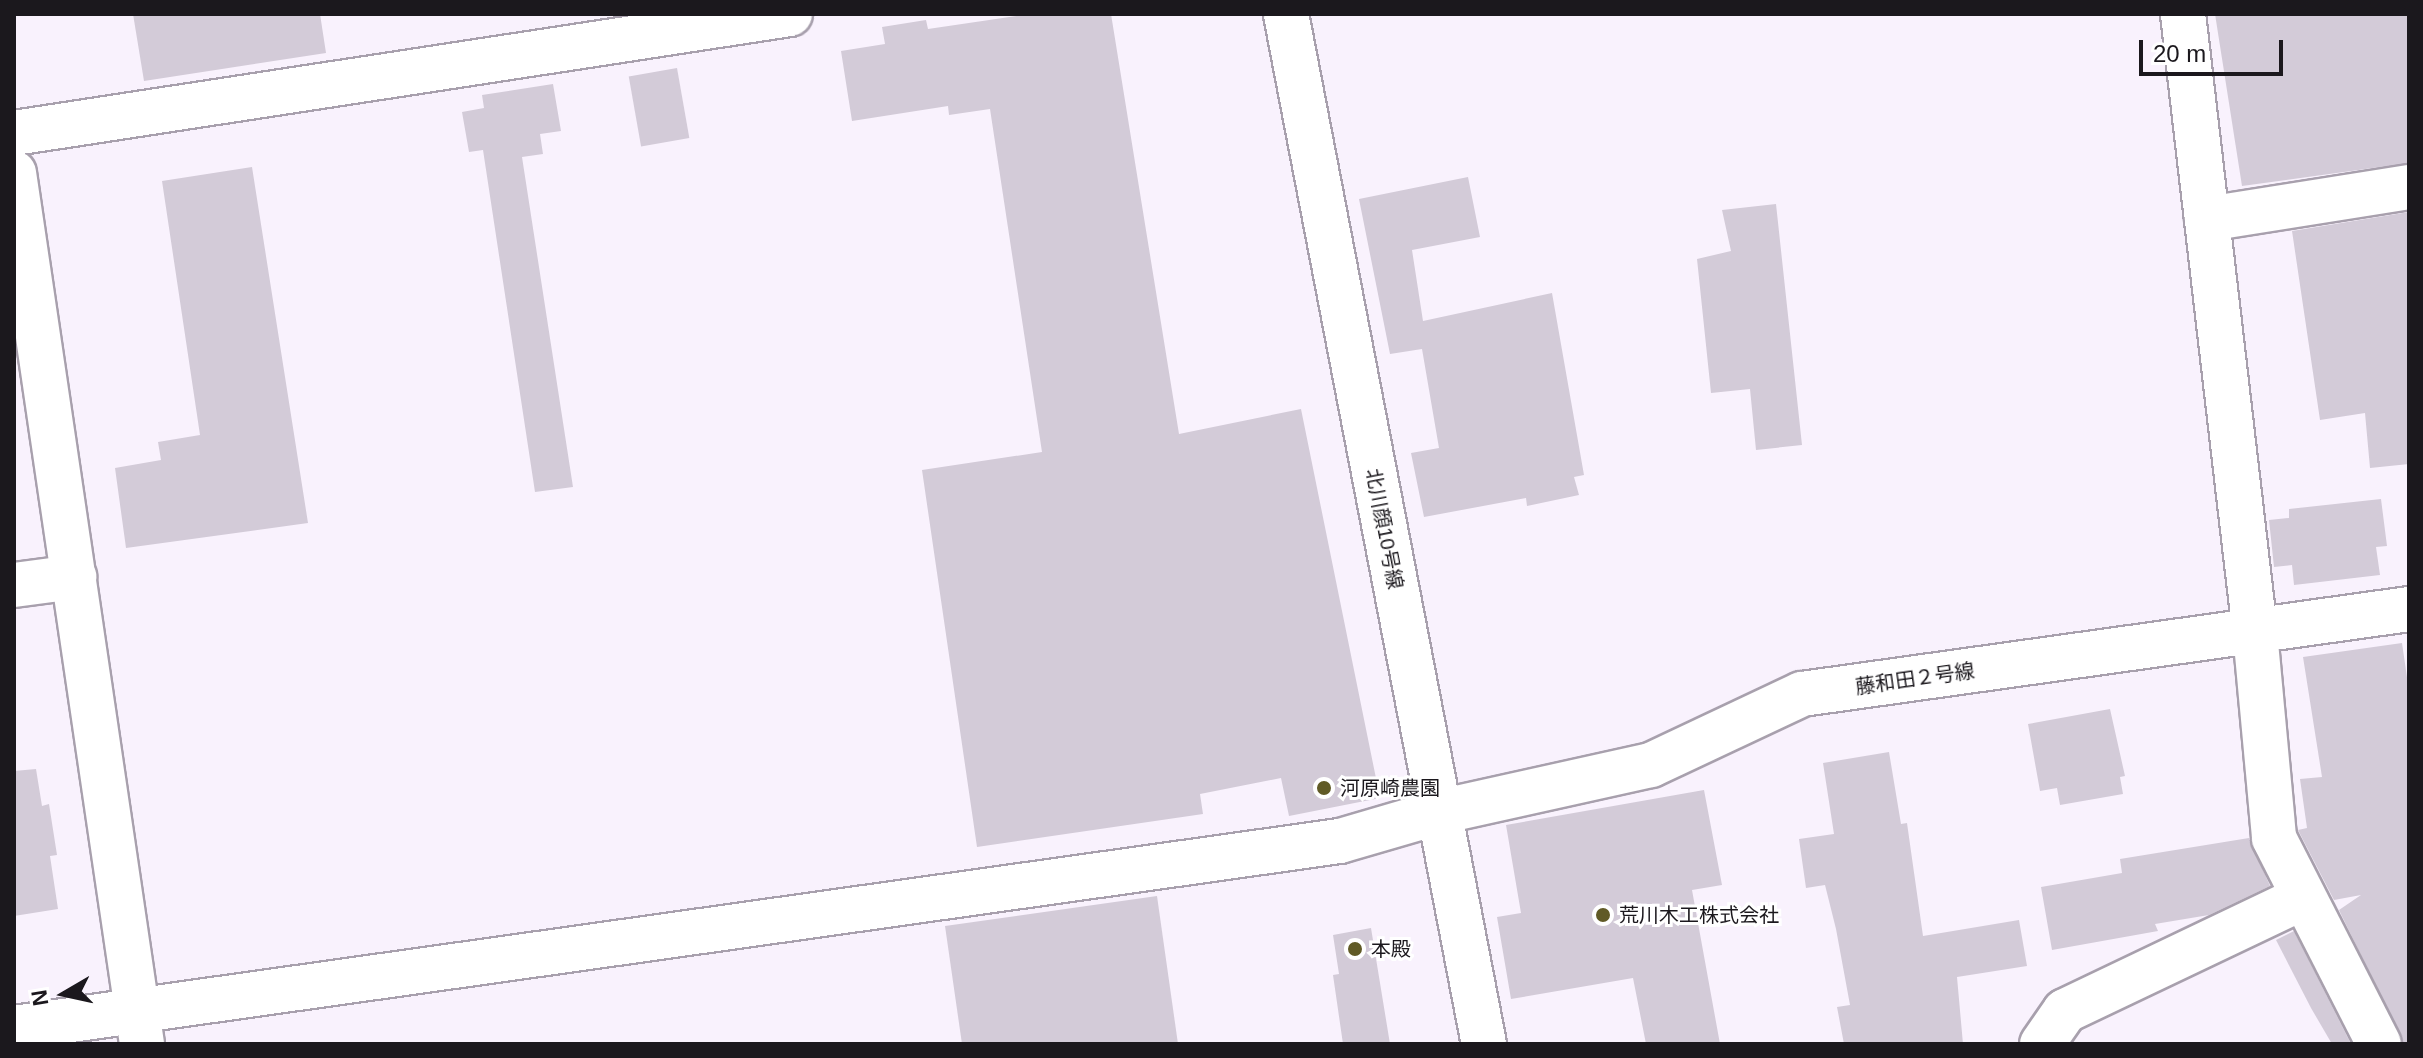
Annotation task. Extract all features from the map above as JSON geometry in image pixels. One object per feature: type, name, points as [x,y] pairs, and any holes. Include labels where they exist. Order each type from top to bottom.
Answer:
[{"type":"street","points":[[14,133],[790,14]]},
{"type":"street","name":"北川顔10号線","points":[[1286,14],[1484,1044]]},
{"type":"street","points":[[2183,14],[2255,632],[2274,838],[2300,899],[2379,1044]]},
{"type":"street","points":[[14,173],[140,1028]]},
{"type":"street","points":[[2207,219],[2409,187]]},
{"type":"street","points":[[14,585],[74,577]]},
{"type":"street","name":"藤和田２号線","points":[[14,1028],[140,1028],[1340,841],[1439,812],[1651,765],[1802,694],[2409,609]]},
{"type":"street","points":[[2042,1044],[2065,1011],[2300,899]]},
{"type":"building","points":[[133,14],[320,14],[326,53],[144,81]]},
{"type":"building","points":[[1029,14],[1111,14],[1179,434],[1301,409],[1380,798],[1289,816],[1281,778],[1200,794],[1203,814],[977,847],[922,470],[1042,452],[990,109],[949,115],[948,106],[852,121],[841,51],[885,44],[882,27],[926,20],[928,29]]},
{"type":"building","points":[[2215,14],[2409,14],[2409,163],[2242,186]]},
{"type":"building","points":[[677,68],[689,138],[641,146],[629,77]]},
{"type":"building","points":[[553,84],[561,131],[540,134],[543,154],[522,157],[573,487],[535,492],[483,150],[469,152],[462,112],[484,108],[482,95]]},
{"type":"building","points":[[252,167],[308,523],[126,548],[115,468],[161,460],[158,442],[200,435],[162,181]]},
{"type":"building","points":[[1468,177],[1480,237],[1412,250],[1423,321],[1552,293],[1584,475],[1574,477],[1579,495],[1527,506],[1526,498],[1424,517],[1411,453],[1439,448],[1422,349],[1390,354],[1359,199]]},
{"type":"building","points":[[1776,204],[1802,445],[1756,450],[1750,389],[1711,393],[1697,259],[1731,251],[1722,210]]},
{"type":"building","points":[[2409,212],[2409,464],[2370,468],[2365,413],[2320,420],[2292,231]]},
{"type":"building","points":[[2381,499],[2387,546],[2376,547],[2380,575],[2294,585],[2292,565],[2274,567],[2269,520],[2289,518],[2289,509]]},
{"type":"building","points":[[2402,643],[2409,691],[2409,1044],[2404,1044],[2339,910],[2361,895],[2334,900],[2298,830],[2307,828],[2300,779],[2322,777],[2303,657]]},
{"type":"building","points":[[2110,709],[2125,776],[2120,777],[2123,794],[2060,805],[2057,788],[2040,791],[2028,724]]},
{"type":"building","points":[[1889,752],[1901,824],[1907,823],[1923,936],[2019,920],[2027,966],[1957,977],[1963,1044],[1844,1044],[1837,1007],[1850,1005],[1836,929],[1825,885],[1806,888],[1799,839],[1834,834],[1823,763]]},
{"type":"building","points":[[36,769],[42,806],[49,804],[57,855],[50,856],[58,909],[14,916],[14,771]]},
{"type":"building","name":"荒川木工株式会社","points":[[1704,790],[1722,885],[1692,890],[1720,1044],[1646,1044],[1633,978],[1511,999],[1497,917],[1521,913],[1506,825]]},
{"type":"building","points":[[2249,838],[2270,886],[2209,915],[2155,924],[2158,931],[2052,950],[2041,887],[2122,873],[2120,859]]},
{"type":"building","points":[[1157,896],[1178,1044],[962,1044],[945,926]]},
{"type":"building","points":[[1371,928],[1390,1044],[1343,1044],[1333,975],[1339,974],[1333,935]]},
{"type":"building","points":[[2294,931],[2351,1044],[2332,1044],[2276,940]]},
{"type":"place","name":"河原崎農園","points":[[1324,788]]},
{"type":"place","name":"荒川木工株式会社","points":[[1603,915]]},
{"type":"place","name":"本殿","points":[[1355,949]]}]
